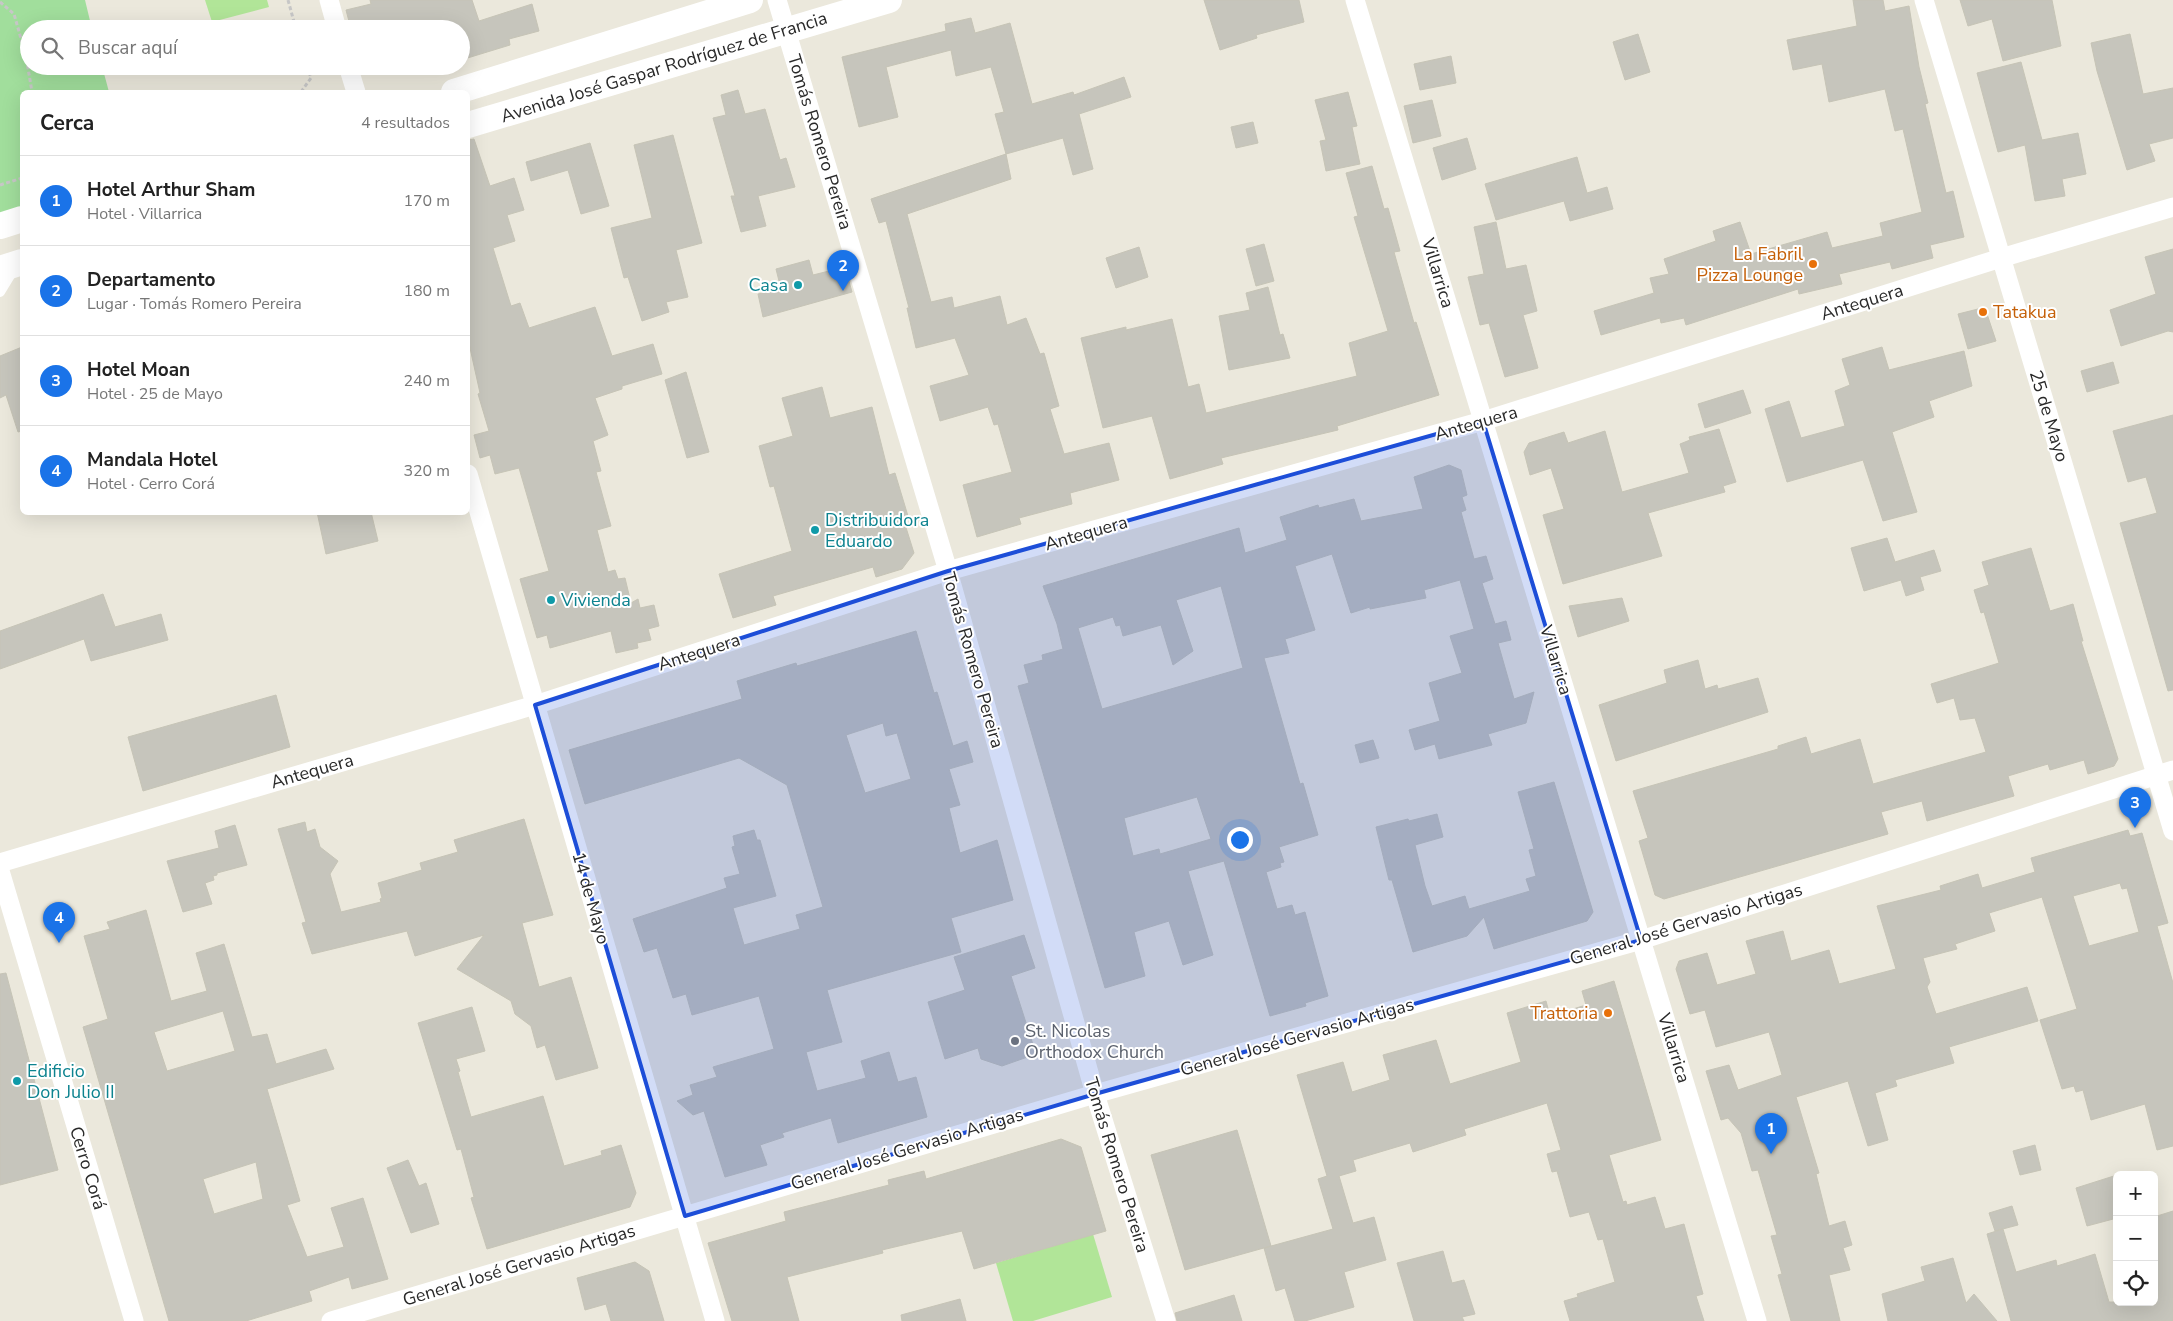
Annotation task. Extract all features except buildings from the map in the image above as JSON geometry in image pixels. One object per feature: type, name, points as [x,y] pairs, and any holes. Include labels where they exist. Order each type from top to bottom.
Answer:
[{"type":"main road","points":[[460,90],[750,0]]},
{"type":"main road","name":"Avenida José Gaspar Rodríguez de Francia","points":[[470,124],[889,0]]},
{"type":"main road","points":[[0,226],[20,220]]},
{"type":"street","points":[[328,0],[334,20]]},
{"type":"street","name":"Tomás Romero Pereira","points":[[777,0],[948,571],[1095,1094],[1166,1321]]},
{"type":"street","name":"Villarrica","points":[[1355,0],[1757,1321]]},
{"type":"street","name":"25 de Mayo","points":[[1924,0],[2002,258],[2164,772],[2173,831]]},
{"type":"street","points":[[351,75],[355,90]]},
{"type":"street","name":"Antequera","points":[[0,863],[535,705],[948,571],[1483,421],[2002,258],[2173,207]]},
{"type":"street","name":"14 de Mayo","points":[[470,481],[715,1321]]},
{"type":"street","name":"General José Gervasio Artigas","points":[[331,1321],[1095,1094],[1641,940],[2164,772]]},
{"type":"street","name":"Cerro Corá","points":[[0,871],[134,1321]]},
{"type":"lane","points":[[0,292],[14,265]]},
{"type":"path","points":[[288,0],[294,20]]},
{"type":"path","points":[[0,2],[14,14],[20,35]]},
{"type":"path","points":[[29,75],[32,90]]},
{"type":"path","points":[[302,90],[311,78],[310,75]]},
{"type":"path","points":[[0,185],[20,179]]},
{"type":"highlighted area","points":[[1483,421],[1641,940],[1095,1094],[685,1216],[535,705],[948,571]]},
{"type":"green space","points":[[0,0],[85,0],[90,20],[20,20],[20,75],[104,75],[108,90],[20,90],[20,220],[0,226]]},
{"type":"green space","points":[[205,0],[267,0],[269,7],[220,20],[211,20]]},
{"type":"green space","points":[[1093,1234],[1112,1297],[1033,1321],[1013,1321],[996,1263]]},
{"type":"place","name":"La Fabril Pizza Lounge","points":[[1813,264]]},
{"type":"place","name":"Casa","points":[[798,285]]},
{"type":"place","name":"Departamento","points":[[843,291]]},
{"type":"place","name":"Tatakua","points":[[1983,312]]},
{"type":"place","name":"Distribuidora Eduardo","points":[[815,530]]},
{"type":"place","name":"Vivienda","points":[[551,600]]},
{"type":"place","name":"Hotel Moan","points":[[2135,828]]},
{"type":"place","name":"Mandala Hotel","points":[[59,943]]},
{"type":"place","name":"Trattoria","points":[[1608,1013]]},
{"type":"place","name":"St. Nicolas Orthodox Church","points":[[1015,1041]]},
{"type":"place","name":"Edificio Don Julio II","points":[[17,1081]]},
{"type":"place","name":"Hotel Arthur Sham","points":[[1771,1154]]}]
